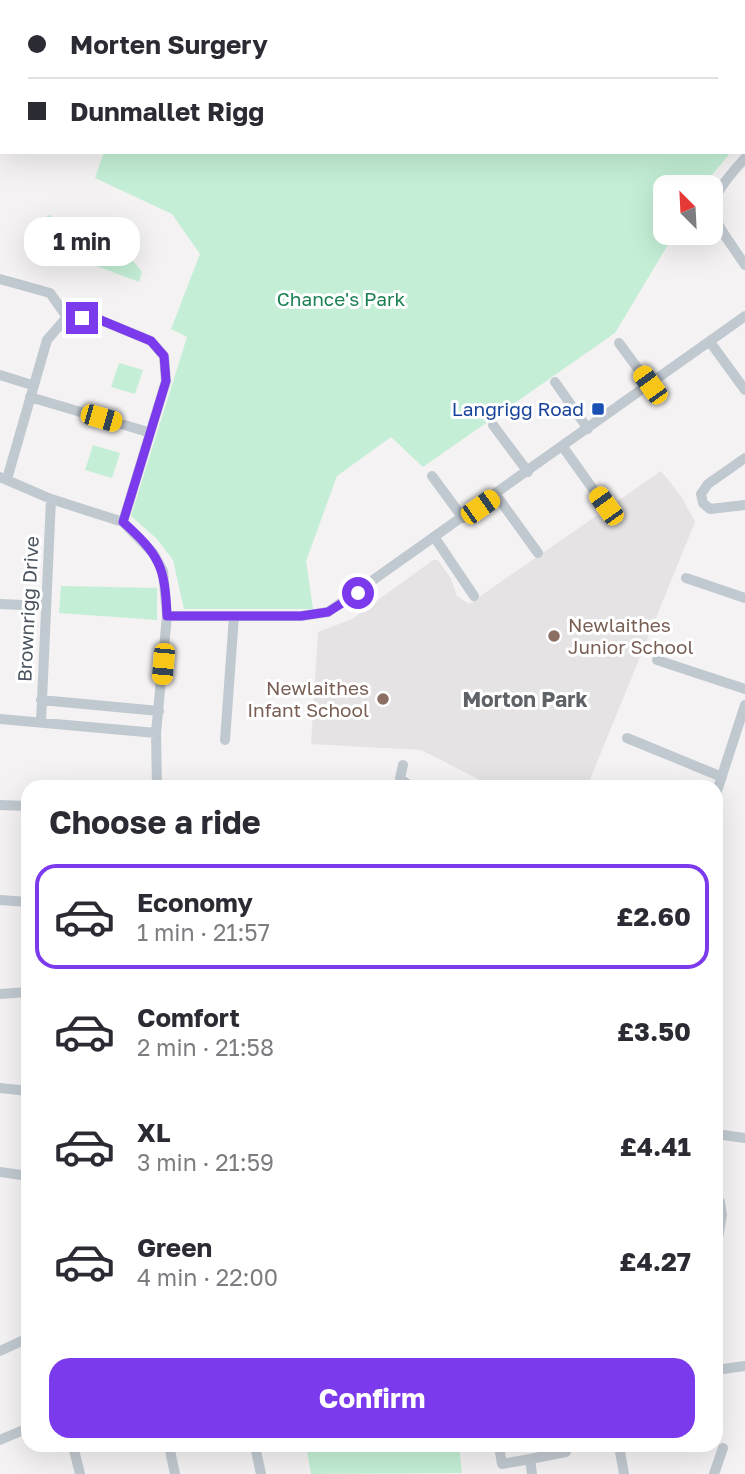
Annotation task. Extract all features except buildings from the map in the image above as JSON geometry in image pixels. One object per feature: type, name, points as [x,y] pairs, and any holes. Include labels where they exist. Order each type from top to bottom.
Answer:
[{"type":"street","points":[[745,158],[722,183],[712,203],[716,222],[745,265]]},
{"type":"street","points":[[0,279],[50,293],[67,317]]},
{"type":"street","points":[[167,616],[301,616],[328,612],[745,316]]},
{"type":"street","points":[[67,317],[47,340],[4,478],[51,499],[123,522],[147,545],[163,571],[167,616],[156,733],[157,780]]},
{"type":"street","points":[[67,317],[98,319],[151,341],[164,356],[166,381],[148,432],[123,522]]},
{"type":"street","points":[[710,342],[745,390]]},
{"type":"street","points":[[619,343],[650,385]]},
{"type":"street","points":[[0,375],[32,385]]},
{"type":"street","points":[[555,382],[588,429]]},
{"type":"street","points":[[30,397],[148,432]]},
{"type":"street","points":[[493,425],[528,472]]},
{"type":"street","points":[[563,447],[606,506]]},
{"type":"street","points":[[745,458],[708,484],[701,494],[710,509],[745,505]]},
{"type":"street","points":[[432,476],[463,518]]},
{"type":"street","points":[[496,495],[538,553]]},
{"type":"street","name":"Brownrigg Drive","points":[[40,722],[51,499]]},
{"type":"street","points":[[435,538],[474,596]]},
{"type":"street","points":[[686,578],[745,598]]},
{"type":"street","points":[[0,604],[46,606]]},
{"type":"street","points":[[225,740],[234,616]]},
{"type":"street","points":[[657,660],[745,689]]},
{"type":"street","points":[[41,700],[159,712]]},
{"type":"street","points":[[721,780],[745,705]]},
{"type":"street","points":[[0,719],[156,733]]},
{"type":"street","points":[[626,738],[722,776]]},
{"type":"street","points":[[402,765],[400,778],[402,780]]},
{"type":"street","points":[[0,805],[21,806]]},
{"type":"street","points":[[0,900],[21,902]]},
{"type":"street","points":[[0,994],[21,992]]},
{"type":"street","points":[[0,1088],[21,1090]]},
{"type":"street","points":[[723,1135],[745,1138]]},
{"type":"street","points":[[0,1172],[21,1175]]},
{"type":"street","points":[[0,1351],[21,1341]]},
{"type":"street","points":[[723,1369],[745,1366]]},
{"type":"street","points":[[0,1440],[21,1431]]},
{"type":"street","points":[[74,1452],[80,1474]]},
{"type":"street","points":[[170,1452],[175,1474]]},
{"type":"street","points":[[256,1452],[261,1474]]},
{"type":"street","points":[[500,1452],[502,1464],[566,1452]]},
{"type":"street","points":[[621,1452],[624,1474]]},
{"type":"street","points":[[715,1474],[722,1452]]},
{"type":"street","points":[[530,1459],[532,1474]]},
{"type":"shaded area","name":"Newlaithes Junior School","points":[[661,471],[681,496],[695,522],[590,780],[480,780],[421,750],[311,744],[318,632],[352,619],[433,560],[438,560],[451,579],[457,596],[469,604]]},
{"type":"green space","name":"Chance's Park","points":[[103,154],[729,154],[712,175],[653,175],[653,245],[668,245],[615,333],[423,467],[391,437],[337,476],[306,561],[313,609],[184,609],[173,560],[156,538],[131,516],[187,337],[171,329],[200,254],[172,214],[95,178]]},
{"type":"green space","points":[[49,215],[102,251],[124,261],[133,261],[142,272],[139,282],[58,249],[37,234],[38,222]]},
{"type":"green space","points":[[119,363],[143,370],[135,394],[111,387]]},
{"type":"green space","points":[[93,445],[120,453],[112,478],[85,470]]},
{"type":"green space","points":[[61,586],[157,588],[157,620],[59,613]]},
{"type":"green space","points":[[307,1452],[460,1452],[462,1473],[311,1474]]},
{"type":"place","name":"Langrigg Road","points":[[598,409]]},
{"type":"place","name":"Newlaithes Junior School","points":[[554,636]]},
{"type":"place","name":"Newlaithes Infant School","points":[[383,699]]},
{"type":"district","name":"Morton Park","points":[[525,700]]},
{"type":"route","points":[[82,318],[98,319],[151,341],[164,356],[166,381],[148,432],[123,522],[141,538],[163,571],[167,616],[301,616],[328,612],[358,593]]}]
